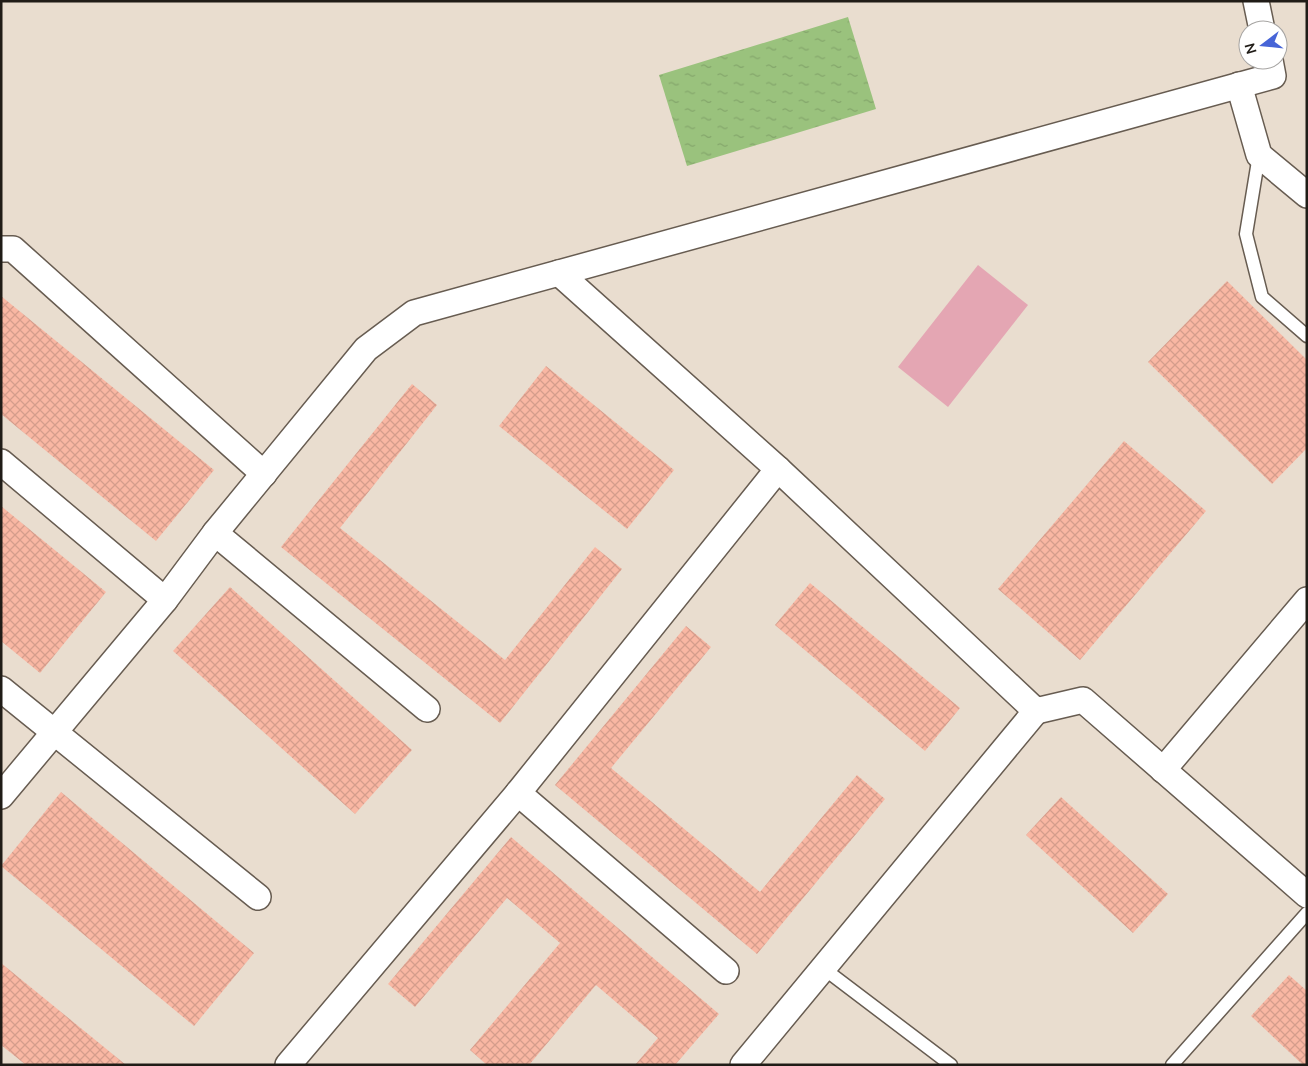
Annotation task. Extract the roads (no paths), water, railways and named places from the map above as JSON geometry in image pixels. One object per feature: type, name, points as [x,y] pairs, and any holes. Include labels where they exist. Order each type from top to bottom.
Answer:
[{"type":"street","points":[[1256,1],[1260,20]]},
{"type":"street","points":[[1,796],[165,600],[215,534],[366,349],[414,313],[1273,76],[1272,70]]},
{"type":"street","points":[[1239,85],[1259,155],[1307,195]]},
{"type":"street","points":[[1,249],[13,249],[264,474]]},
{"type":"street","points":[[558,273],[778,469],[1036,711]]},
{"type":"street","points":[[1,462],[165,600]]},
{"type":"street","points":[[288,1065],[518,793],[778,469]]},
{"type":"street","points":[[215,534],[427,709]]},
{"type":"street","points":[[1163,770],[1307,600]]},
{"type":"street","points":[[1,689],[258,897]]},
{"type":"street","points":[[743,1065],[1036,711],[1083,700],[1307,895]]},
{"type":"street","points":[[518,793],[726,971]]},
{"type":"lane","points":[[1259,155],[1246,234],[1262,297],[1307,336]]},
{"type":"lane","points":[[1172,1065],[1307,912]]},
{"type":"lane","points":[[823,968],[951,1065]]},
{"type":"water","points":[[848,17],[876,109],[687,166],[659,75]]}]
